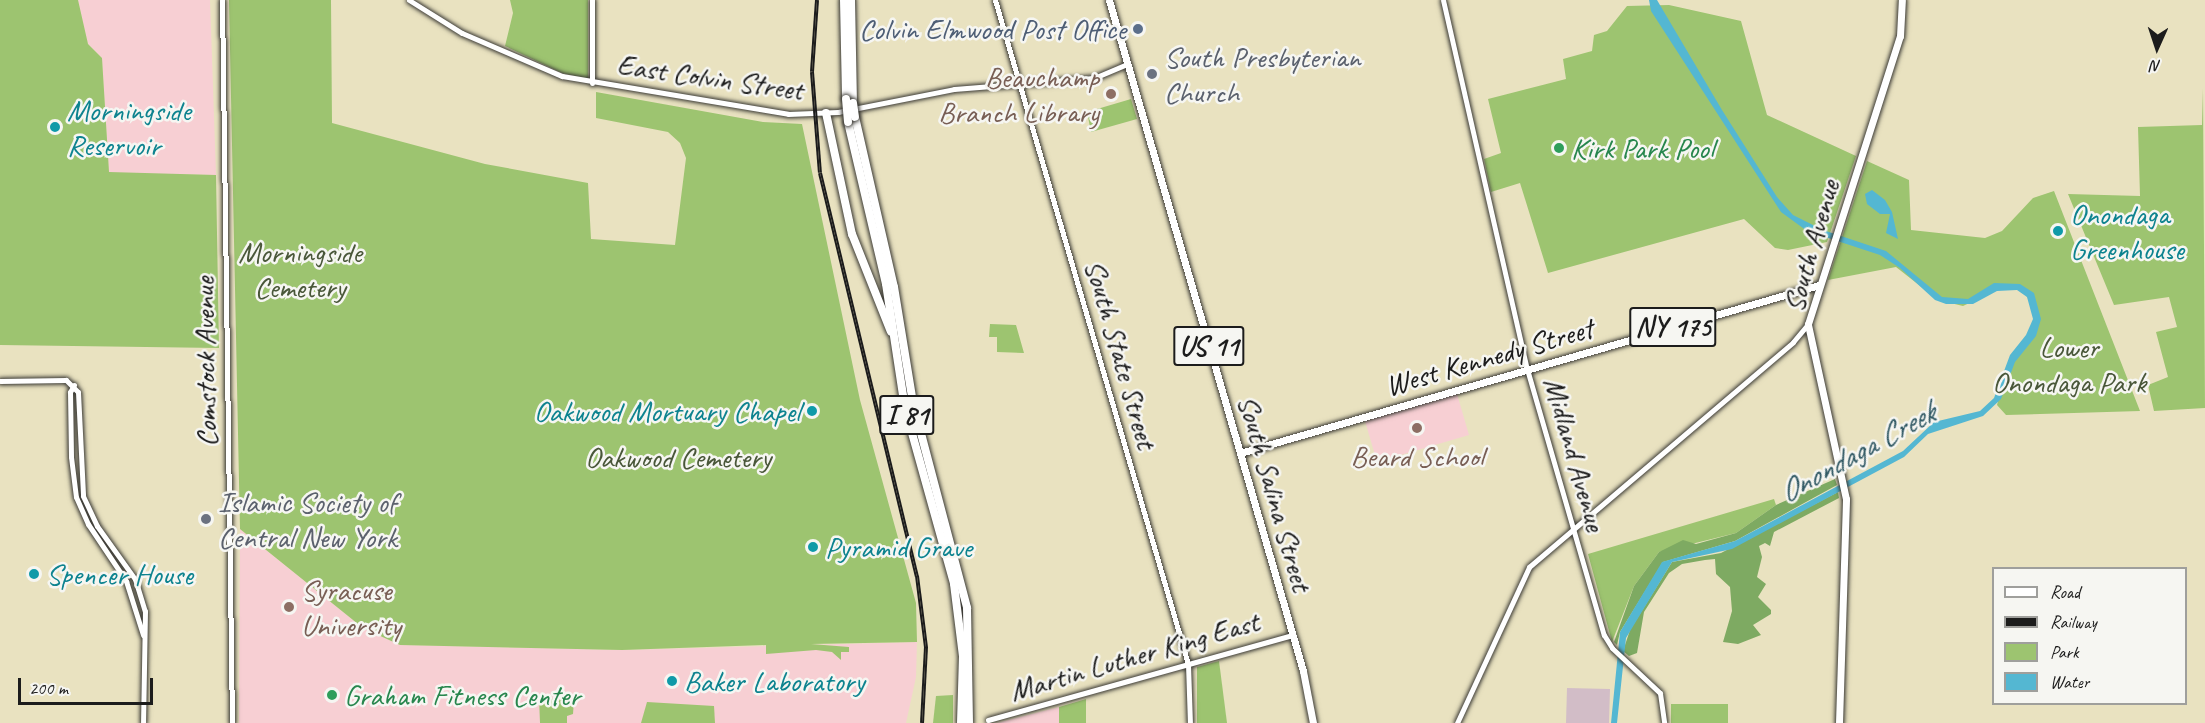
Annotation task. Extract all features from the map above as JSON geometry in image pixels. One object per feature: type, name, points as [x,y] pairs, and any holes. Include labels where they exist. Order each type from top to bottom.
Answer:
[{"type":"highway","name":"I 81","points":[[844,0],[851,119],[886,284],[905,408],[954,584],[962,639],[969,723]]},
{"type":"highway","name":"I 81","points":[[849,101],[851,0]]},
{"type":"highway","points":[[826,113],[852,234],[895,343]]},
{"type":"highway","name":"I 81","points":[[851,119],[894,287],[920,433],[961,579],[970,636],[966,706],[961,723]]},
{"type":"main road","name":"South Salina Street","points":[[1109,0],[1293,635],[1313,723]]},
{"type":"main road","name":"South Avenue","points":[[1839,723],[1845,494],[1809,327],[1820,285],[1900,36],[1902,0]]},
{"type":"main road","name":"West Kennedy Street","points":[[1240,453],[1820,285]]},
{"type":"street","name":"Comstock Avenue","points":[[222,0],[232,723]]},
{"type":"street","name":"East Colvin Street","points":[[409,0],[476,39],[546,70],[591,83],[761,111],[826,113],[954,89],[1094,78],[1127,64]]},
{"type":"street","points":[[591,83],[592,0]]},
{"type":"street","name":"South State Street","points":[[995,0],[1188,664],[1190,723]]},
{"type":"street","name":"Midland Avenue","points":[[1443,0],[1527,369],[1604,634],[1612,648],[1625,662],[1660,693],[1664,723]]},
{"type":"street","points":[[1457,723],[1529,567],[1809,327]]},
{"type":"street","points":[[0,381],[64,380],[74,385],[70,392],[71,457],[76,497],[88,524],[126,581],[143,635],[143,723]]},
{"type":"street","name":"Martin Luther King East","points":[[988,720],[1293,635]]},
{"type":"shaded area","points":[[78,0],[210,0],[216,175],[109,173],[102,58],[88,44]]},
{"type":"shaded area","name":"Beard School","points":[[1457,394],[1469,435],[1377,462],[1365,421]]},
{"type":"shaded area","name":"Syracuse University","points":[[240,529],[363,628],[400,645],[622,650],[917,642],[916,677],[906,723],[239,723]]},
{"type":"shaded area","points":[[1567,688],[1610,689],[1609,723],[1566,723]]},
{"type":"shaded area","points":[[1086,699],[1086,723],[997,723],[1059,707]]},
{"type":"green space","points":[[0,0],[78,0],[88,44],[102,58],[109,172],[216,175],[219,348],[0,345]]},
{"type":"green space","name":"Oakwood Cemetery","points":[[229,0],[331,0],[332,123],[485,164],[588,183],[591,239],[675,245],[686,158],[680,143],[668,132],[596,118],[596,92],[763,122],[802,124],[860,400],[916,603],[917,642],[811,644],[849,647],[849,652],[841,652],[841,660],[832,652],[816,650],[766,654],[766,645],[622,650],[400,645],[363,628],[240,529]]},
{"type":"green space","points":[[510,0],[588,0],[588,79],[562,73],[505,46],[513,13]]},
{"type":"green space","points":[[1669,5],[1741,21],[1767,115],[1856,156],[1827,242],[1788,250],[1775,248],[1744,219],[1548,273],[1520,183],[1491,192],[1484,159],[1501,153],[1488,99],[1566,79],[1563,59],[1592,51],[1594,35],[1607,31],[1627,6]]},
{"type":"green space","points":[[2203,88],[2205,408],[2154,411],[2148,385],[2168,377],[2156,332],[2177,327],[2169,297],[2114,305],[2068,194],[2140,196],[2138,127],[2202,125]]},
{"type":"green space","points":[[1131,99],[1137,119],[1091,132],[1087,112]]},
{"type":"green space","name":"Lower Onondaga Park","points":[[1867,161],[1909,180],[1911,230],[1985,238],[2002,231],[2033,198],[2054,191],[2140,411],[2006,415],[1997,405],[2006,371],[2035,329],[2037,313],[2021,287],[2009,284],[1963,306],[1938,300],[1896,267],[1828,280]]},
{"type":"green space","points":[[990,324],[1016,325],[1024,353],[997,352],[997,337],[989,337]]},
{"type":"green space","points":[[1835,479],[1837,485],[1735,541],[1663,562],[1620,632],[1617,645],[1614,642],[1634,586],[1659,552],[1683,540],[1696,544],[1736,533],[1776,505]]},
{"type":"green space","points":[[1838,492],[1839,498],[1774,532],[1770,546],[1765,543],[1759,546],[1762,557],[1757,577],[1766,584],[1758,597],[1771,610],[1771,614],[1753,625],[1761,635],[1738,644],[1723,642],[1732,611],[1730,587],[1716,574],[1715,559],[1705,560],[1682,564],[1669,573],[1644,612],[1637,653],[1629,656],[1623,651],[1630,630],[1672,562],[1721,553]]},
{"type":"green space","points":[[1774,499],[1776,505],[1736,533],[1659,552],[1634,586],[1612,642],[1588,554]]},
{"type":"green space","points":[[1219,661],[1227,723],[1197,723],[1197,667]]},
{"type":"green space","points":[[953,695],[953,723],[933,723],[936,696]]},
{"type":"green space","points":[[539,698],[574,700],[573,714],[567,716],[567,723],[540,723]]},
{"type":"green space","points":[[1086,699],[1086,723],[1059,723],[1059,707]]},
{"type":"green space","points":[[647,702],[714,706],[715,723],[641,723]]},
{"type":"green space","points":[[1671,704],[1728,704],[1728,723],[1671,723]]},
{"type":"water","points":[[1649,0],[1657,0],[1777,197],[1793,215],[1823,230],[1886,251],[1942,297],[1968,299],[1994,283],[2020,284],[2034,293],[2041,319],[2036,336],[2015,362],[2001,399],[1983,416],[1928,434],[1904,457],[1732,549],[1672,562],[1626,638],[1617,723],[1611,723],[1620,632],[1662,562],[1735,541],[1903,451],[1934,422],[1980,411],[1994,398],[2010,355],[2026,335],[2033,319],[2027,297],[2017,290],[1997,291],[1973,304],[1946,304],[1935,300],[1900,268],[1880,255],[1807,231],[1781,212],[1651,11]]},
{"type":"water","points":[[1872,190],[1885,200],[1892,212],[1898,239],[1886,233],[1890,214],[1880,214],[1867,204],[1865,194]]},
{"type":"railway","points":[[817,0],[812,72],[820,173],[917,576],[926,647],[922,723]]},
{"type":"place","name":"Colvin Elmwood Post Office","points":[[1138,29]]},
{"type":"place","name":"South Presbyterian Church","points":[[1152,74]]},
{"type":"place","name":"Beauchamp Branch Library","points":[[1111,94]]},
{"type":"place","name":"Morningside Reservoir","points":[[55,127]]},
{"type":"place","name":"Kirk Park Pool","points":[[1559,148]]},
{"type":"place","name":"Onondaga Greenhouse","points":[[2058,231]]},
{"type":"place","name":"Oakwood Mortuary Chapel","points":[[812,411]]},
{"type":"place","name":"Beard School","points":[[1417,428]]},
{"type":"place","name":"Islamic Society of Central New York","points":[[206,519]]},
{"type":"place","name":"Pyramid Grave","points":[[813,547]]},
{"type":"place","name":"Spencer House","points":[[34,574]]},
{"type":"place","name":"Syracuse University","points":[[289,607]]},
{"type":"place","name":"Baker Laboratory","points":[[672,681]]},
{"type":"place","name":"Graham Fitness Center","points":[[332,695]]},
{"type":"park label","name":"Morningside Cemetery","points":[[300,269]]},
{"type":"water label","name":"Onondaga Creek","points":[[1857,453]]}]
